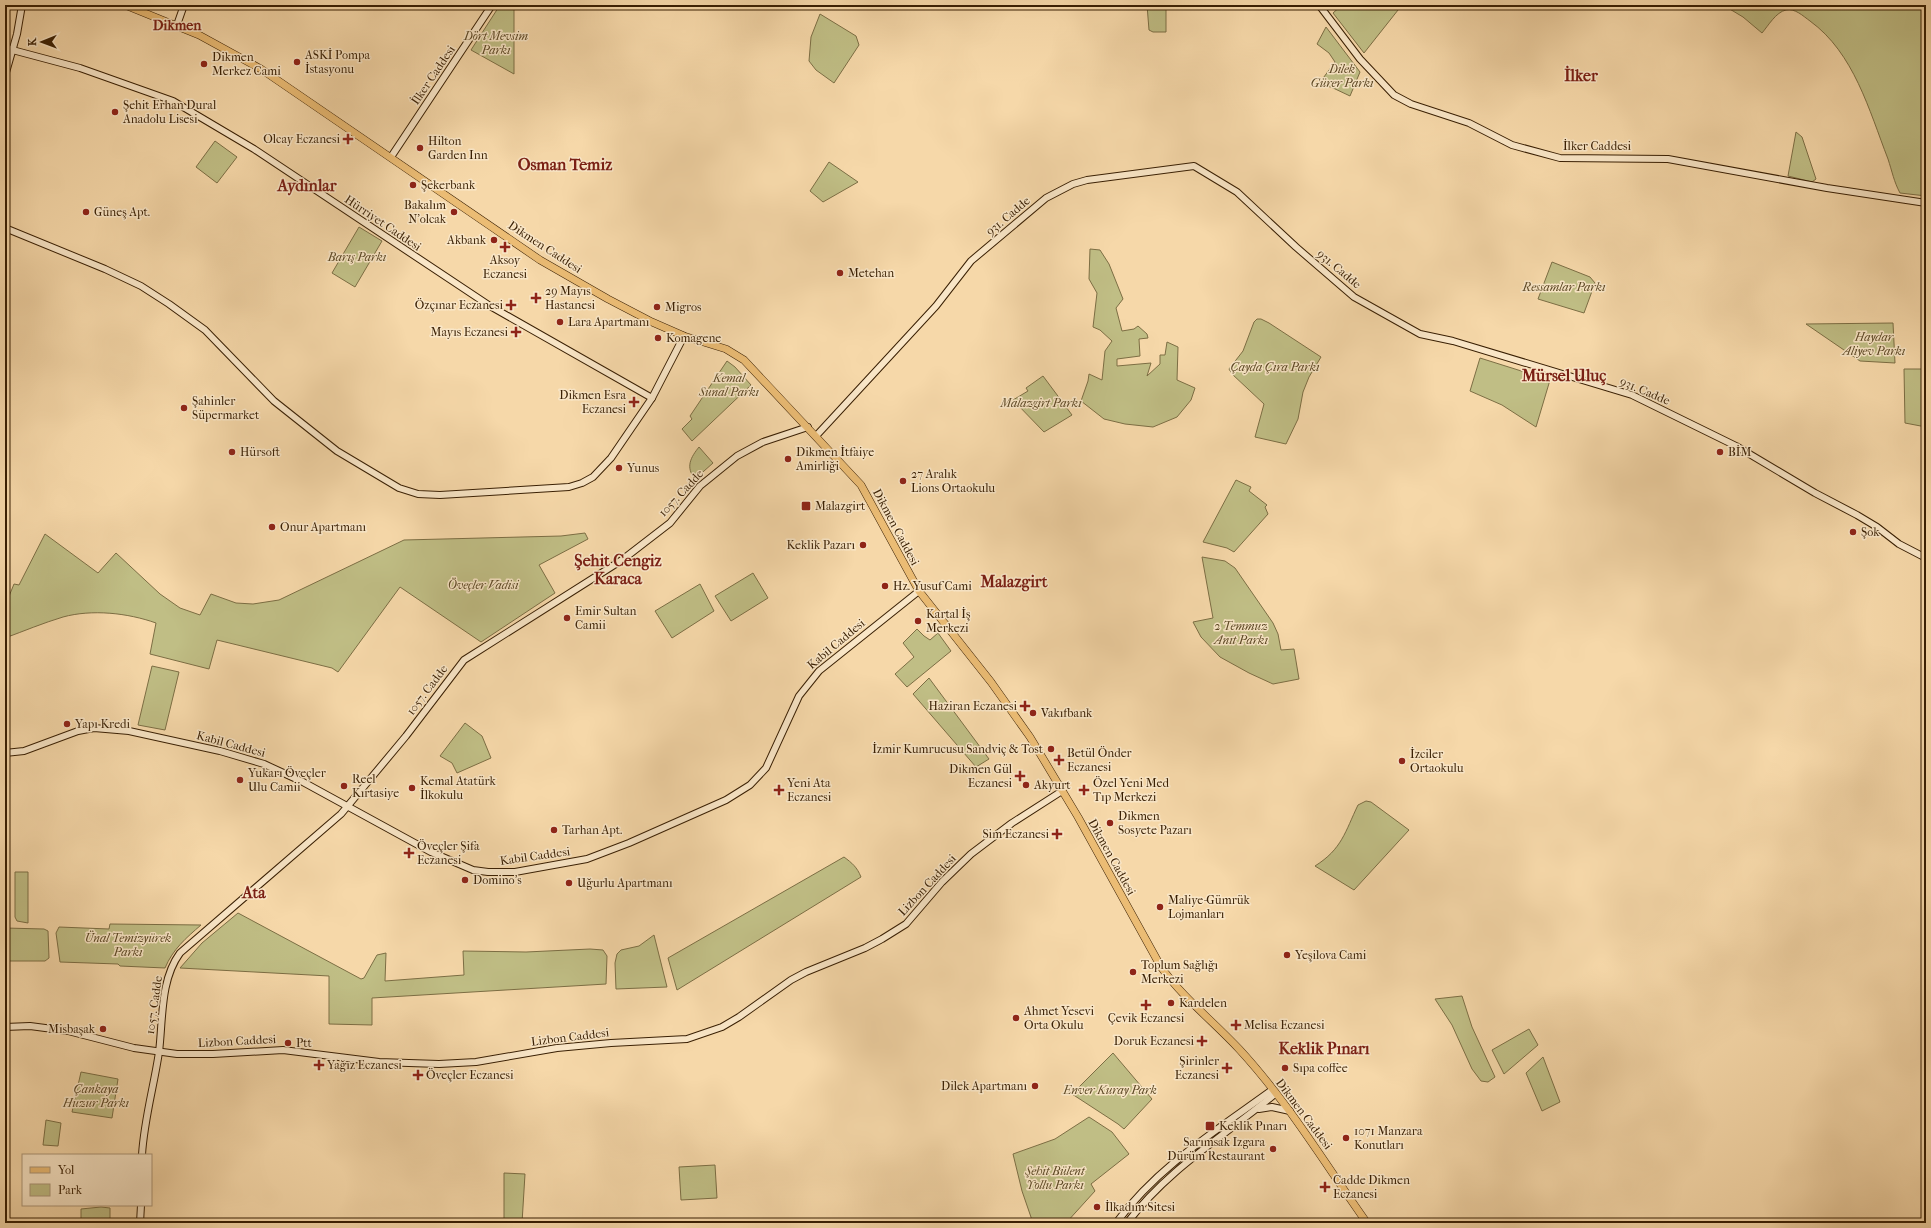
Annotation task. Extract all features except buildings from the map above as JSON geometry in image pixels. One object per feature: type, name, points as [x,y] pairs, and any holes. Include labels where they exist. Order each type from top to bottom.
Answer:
[{"type":"main road","points":[[5,76],[13,50],[22,5]]},
{"type":"main road","name":"Dikmen Caddesi","points":[[125,5],[177,25],[212,41],[261,69],[540,260],[652,322],[684,336],[726,349],[739,355],[861,485],[919,591],[1009,706],[1062,791],[1161,967],[1176,986],[1238,1049],[1290,1111],[1368,1223]]},
{"type":"main road","points":[[177,25],[184,5]]},
{"type":"main road","name":"İlker Caddesi","points":[[391,157],[492,5]]},
{"type":"main road","name":"İlker Caddesi","points":[[1318,5],[1360,59],[1394,95],[1411,104],[1469,123],[1512,145],[1560,158],[1668,159],[1827,188],[1926,202]]},
{"type":"main road","name":"Hürriyet Caddesi","points":[[5,48],[80,68],[173,101],[254,149],[490,306],[652,398]]},
{"type":"main road","name":"931. Cadde","points":[[816,436],[936,306],[971,261],[1046,198],[1073,184],[1087,180],[1194,166],[1236,192],[1296,247],[1354,297],[1420,334],[1453,341],[1632,395],[1736,446],[1815,493],[1857,515],[1877,527],[1899,544],[1926,558]]},
{"type":"main road","points":[[5,228],[96,265],[155,294],[205,330],[274,401],[337,451],[399,488],[418,494],[440,495],[562,488],[582,483],[594,476],[611,458],[652,398],[684,336]]},
{"type":"main road","name":"1057. Cadde","points":[[142,1154],[146,1121],[159,1053],[168,976],[174,960],[325,829],[348,806],[464,660],[622,560],[670,523],[700,486],[737,456],[763,442],[808,427]]},
{"type":"main road","name":"Kabil Caddesi","points":[[5,753],[24,751],[78,731],[94,728],[129,731],[220,751],[264,764],[348,806],[431,852],[473,870],[515,872],[587,859],[629,843],[726,800],[750,784],[766,768],[794,705],[806,685],[819,671],[919,591]]},
{"type":"main road","name":"Lizbon Caddesi","points":[[5,1027],[30,1026],[68,1031],[159,1053],[213,1054],[283,1050],[371,1061],[452,1064],[476,1062],[556,1048],[611,1043],[680,1040],[699,1036],[739,1017],[791,980],[876,942],[906,924],[942,882],[971,854],[1012,822],[1062,791]]},
{"type":"main road","points":[[1126,1223],[1144,1200],[1160,1184],[1255,1110],[1274,1092]]},
{"type":"main road","points":[[1116,1223],[1131,1203],[1161,1173],[1198,1144],[1274,1092]]},
{"type":"main road","points":[[1255,1110],[1272,1107],[1290,1111]]},
{"type":"main road","points":[[1198,1144],[1202,1150]]},
{"type":"main road","points":[[140,1223],[141,1206]]},
{"type":"green space","name":"Dört Mevsim Parkı","points":[[500,5],[514,5],[514,74],[471,50]]},
{"type":"green space","points":[[1147,5],[1166,5],[1166,32],[1153,32],[1149,30]]},
{"type":"green space","points":[[1342,5],[1402,5],[1364,53],[1333,13]]},
{"type":"green space","points":[[1723,5],[1926,5],[1926,196],[1900,193],[1867,102],[1849,66],[1838,49],[1825,34],[1802,15],[1793,10],[1786,10],[1779,13],[1762,33],[1743,17]]},
{"type":"green space","points":[[820,14],[856,36],[859,45],[834,83],[816,70],[809,61],[811,37]]},
{"type":"green space","name":"Dilek Gürer Parkı","points":[[1326,27],[1360,72],[1350,96],[1331,87],[1318,85],[1335,62],[1329,53],[1317,44]]},
{"type":"green space","points":[[1796,132],[1802,137],[1816,179],[1812,182],[1788,176]]},
{"type":"green space","points":[[215,141],[237,157],[217,183],[196,167]]},
{"type":"green space","points":[[829,162],[858,182],[823,202],[810,191]]},
{"type":"green space","name":"Barış Parkı","points":[[359,227],[382,241],[355,287],[332,273]]},
{"type":"green space","points":[[1090,249],[1100,250],[1109,264],[1123,299],[1116,308],[1122,331],[1134,329],[1138,326],[1147,334],[1148,338],[1139,339],[1140,356],[1117,359],[1117,366],[1151,363],[1147,376],[1160,364],[1160,355],[1165,355],[1167,342],[1178,347],[1177,380],[1195,388],[1191,400],[1177,417],[1153,427],[1125,424],[1104,419],[1081,401],[1089,374],[1102,380],[1105,351],[1112,341],[1100,330],[1093,327],[1097,293],[1089,279]]},
{"type":"green space","name":"Ressamlar Parkı","points":[[1552,262],[1590,277],[1595,283],[1584,313],[1538,299]]},
{"type":"green space","name":"Çayda Çıra Parkı","points":[[1257,319],[1261,319],[1269,323],[1321,357],[1309,377],[1303,392],[1298,419],[1286,444],[1255,437],[1264,404],[1232,374],[1229,369],[1243,351],[1254,322]]},
{"type":"green space","name":"Haydar Aliyev Parkı","points":[[1893,323],[1895,363],[1860,361],[1806,324]]},
{"type":"green space","points":[[1480,358],[1550,380],[1536,427],[1502,405],[1470,391]]},
{"type":"green space","name":"Kemal Sunal Parkı","points":[[727,361],[735,367],[751,385],[692,441],[682,429],[692,419],[690,416]]},
{"type":"green space","points":[[1904,369],[1926,369],[1926,427],[1905,423]]},
{"type":"green space","name":"Malazgirt Parkı","points":[[1043,376],[1072,415],[1044,432],[1013,400],[1028,391],[1026,388]]},
{"type":"green space","points":[[699,447],[713,463],[695,479],[690,470],[690,462]]},
{"type":"green space","points":[[1236,480],[1251,487],[1249,491],[1267,505],[1265,507],[1268,514],[1234,552],[1227,548],[1203,542]]},
{"type":"green space","name":"Öveçler Vadisi","points":[[585,533],[588,539],[539,565],[555,593],[481,642],[400,587],[338,672],[332,668],[217,640],[209,669],[150,654],[156,623],[110,613],[86,613],[63,617],[5,638],[5,606],[14,584],[19,585],[45,534],[98,573],[116,553],[160,594],[180,608],[200,615],[211,594],[236,603],[253,604],[279,600],[404,540],[561,536]]},
{"type":"green space","name":"2 Temmuz Anıt Parkı","points":[[1202,557],[1225,561],[1235,568],[1273,623],[1278,634],[1281,650],[1294,649],[1299,679],[1273,684],[1220,657],[1201,637],[1193,622],[1213,618]]},
{"type":"green space","points":[[753,573],[768,598],[731,621],[715,596]]},
{"type":"green space","points":[[700,584],[714,611],[672,638],[655,611]]},
{"type":"green space","points":[[917,629],[930,640],[938,633],[951,651],[907,687],[895,674],[914,657],[903,643]]},
{"type":"green space","points":[[152,666],[179,672],[165,730],[138,725]]},
{"type":"green space","points":[[929,678],[989,759],[976,767],[913,694]]},
{"type":"green space","points":[[465,723],[482,736],[491,758],[457,773],[452,763],[440,756]]},
{"type":"green space","points":[[1366,801],[1371,802],[1409,830],[1354,890],[1315,866],[1324,860],[1337,846],[1346,832],[1358,805]]},
{"type":"green space","points":[[844,857],[858,870],[861,877],[677,990],[668,958]]},
{"type":"green space","points":[[15,872],[28,872],[28,923],[17,921],[15,917]]},
{"type":"green space","points":[[238,913],[361,979],[364,978],[377,955],[386,953],[385,981],[464,975],[463,951],[526,952],[590,949],[603,950],[607,956],[606,984],[372,998],[372,1025],[329,1024],[329,976],[180,968],[202,943]]},
{"type":"green space","name":"Ünal Temizyürek Parkı","points":[[110,924],[201,925],[176,949],[165,968],[120,966],[118,964],[60,962],[56,933],[59,927],[109,929]]},
{"type":"green space","points":[[5,928],[44,929],[48,931],[49,958],[45,961],[5,961]]},
{"type":"green space","points":[[654,935],[667,987],[616,989],[615,963],[617,954],[621,950],[639,946]]},
{"type":"green space","points":[[1462,996],[1472,1027],[1495,1077],[1488,1082],[1481,1081],[1472,1069],[1452,1025],[1435,999]]},
{"type":"green space","points":[[1529,1029],[1538,1045],[1504,1074],[1492,1050]]},
{"type":"green space","name":"Enver Kuray Park","points":[[1113,1053],[1152,1099],[1124,1129],[1072,1094]]},
{"type":"green space","points":[[1543,1057],[1560,1102],[1542,1111],[1526,1073]]},
{"type":"green space","name":"Çankaya Huzur Parkı","points":[[81,1072],[118,1079],[112,1118],[72,1112]]},
{"type":"green space","name":"Şehit Bülent Yollu Parkı","points":[[1089,1117],[1112,1132],[1129,1154],[1091,1184],[1095,1191],[1066,1223],[1033,1223],[1022,1191],[1013,1154],[1055,1139]]},
{"type":"green space","points":[[46,1120],[61,1123],[58,1146],[43,1145]]},
{"type":"green space","points":[[715,1165],[717,1198],[681,1200],[679,1167]]},
{"type":"green space","points":[[504,1173],[525,1174],[522,1223],[504,1223]]},
{"type":"green space","points":[[101,1207],[110,1208],[110,1223],[81,1223],[81,1209]]},
{"type":"place","name":"ASKİ Pompa İstasyonu","points":[[297,62]]},
{"type":"place","name":"Dikmen Merkez Cami","points":[[204,64]]},
{"type":"place","name":"Şehit Erhan Dural Anadolu Lisesi","points":[[115,112]]},
{"type":"place","name":"Olcay Eczanesi","points":[[348,139]]},
{"type":"place","name":"Hilton Garden Inn","points":[[420,148]]},
{"type":"place","name":"Şekerbank","points":[[413,185]]},
{"type":"place","name":"Güneş Apt.","points":[[86,212]]},
{"type":"place","name":"Bakalım N'olcak","points":[[454,212]]},
{"type":"place","name":"Akbank","points":[[494,240]]},
{"type":"place","name":"Aksoy Eczanesi","points":[[505,247]]},
{"type":"place","name":"Metehan","points":[[840,273]]},
{"type":"place","name":"29 Mayıs Hastanesi","points":[[536,298]]},
{"type":"place","name":"Özçınar Eczanesi","points":[[511,305]]},
{"type":"place","name":"Migros","points":[[657,307]]},
{"type":"place","name":"Lara Apartmanı","points":[[560,322]]},
{"type":"place","name":"Mayıs Eczanesi","points":[[516,332]]},
{"type":"place","name":"Komagene","points":[[658,338]]},
{"type":"place","name":"Dikmen Esra Eczanesi","points":[[634,402]]},
{"type":"place","name":"Şahinler Süpermarket","points":[[184,408]]},
{"type":"place","name":"Hürsoft","points":[[232,452]]},
{"type":"place","name":"BİM","points":[[1720,452]]},
{"type":"place","name":"Dikmen İtfaiye Amirliği","points":[[788,459]]},
{"type":"place","name":"Yunus","points":[[619,468]]},
{"type":"place","name":"27 Aralık Lions Ortaokulu","points":[[903,481]]},
{"type":"place","name":"Malazgirt","points":[[806,506]]},
{"type":"place","name":"Onur Apartmanı","points":[[272,527]]},
{"type":"place","name":"Şok","points":[[1853,532]]},
{"type":"place","name":"Keklik Pazarı","points":[[863,545]]},
{"type":"place","name":"Hz. Yusuf Cami","points":[[885,586]]},
{"type":"place","name":"Emir Sultan Camii","points":[[567,618]]},
{"type":"place","name":"Kartal İş Merkezi","points":[[918,621]]},
{"type":"place","name":"Haziran Eczanesi","points":[[1025,706]]},
{"type":"place","name":"Vakıfbank","points":[[1033,713]]},
{"type":"place","name":"Yapı Kredi","points":[[67,724]]},
{"type":"place","name":"İzmir Kumrucusu Sandviç & Tost","points":[[1051,749]]},
{"type":"place","name":"Betül Önder Eczanesi","points":[[1059,760]]},
{"type":"place","name":"İzciler Ortaokulu","points":[[1402,761]]},
{"type":"place","name":"Dikmen Gül Eczanesi","points":[[1020,776]]},
{"type":"place","name":"Yukarı Öveçler Ulu Camii","points":[[240,780]]},
{"type":"place","name":"Akyurt","points":[[1026,785]]},
{"type":"place","name":"Reel Kırtasiye","points":[[344,786]]},
{"type":"place","name":"Kemal Atatürk İlkokulu","points":[[412,788]]},
{"type":"place","name":"Yeni Ata Eczanesi","points":[[779,790]]},
{"type":"place","name":"Özel Yeni Med Tıp Merkezi","points":[[1084,790]]},
{"type":"place","name":"Dikmen Sosyete Pazarı","points":[[1110,823]]},
{"type":"place","name":"Tarhan Apt.","points":[[554,830]]},
{"type":"place","name":"Sim Eczanesi","points":[[1057,834]]},
{"type":"place","name":"Öveçler Şifa Eczanesi","points":[[409,853]]},
{"type":"place","name":"Domino's","points":[[465,880]]},
{"type":"place","name":"Uğurlu Apartmanı","points":[[569,883]]},
{"type":"place","name":"Maliye-Gümrük Lojmanları","points":[[1160,907]]},
{"type":"place","name":"Yeşilova Cami","points":[[1287,955]]},
{"type":"place","name":"Toplum Sağlığı Merkezi","points":[[1133,972]]},
{"type":"place","name":"Kardelen","points":[[1171,1003]]},
{"type":"place","name":"Çevik Eczanesi","points":[[1146,1005]]},
{"type":"place","name":"Ahmet Yesevi Orta Okulu","points":[[1016,1018]]},
{"type":"place","name":"Melisa Eczanesi","points":[[1236,1025]]},
{"type":"place","name":"Misbaşak","points":[[103,1029]]},
{"type":"place","name":"Doruk Eczanesi","points":[[1202,1041]]},
{"type":"place","name":"Ptt","points":[[288,1043]]},
{"type":"place","name":"Yağız Eczanesi","points":[[319,1065]]},
{"type":"place","name":"Şirinler Eczanesi","points":[[1227,1068]]},
{"type":"place","name":"Sıpa coffee","points":[[1285,1068]]},
{"type":"place","name":"Öveçler Eczanesi","points":[[418,1075]]},
{"type":"place","name":"Dilek Apartmanı","points":[[1035,1086]]},
{"type":"place","name":"Keklik Pınarı","points":[[1210,1126]]},
{"type":"place","name":"1071 Manzara Konutları","points":[[1346,1138]]},
{"type":"place","name":"Sarımsak Izgara Dürüm Restaurant","points":[[1273,1149]]},
{"type":"place","name":"Cadde Dikmen Eczanesi","points":[[1325,1187]]},
{"type":"place","name":"İlkadım Sitesi","points":[[1097,1207]]},
{"type":"district","name":"Dikmen","points":[[177,25]]},
{"type":"district","name":"İlker","points":[[1581,75]]},
{"type":"district","name":"Osman Temiz","points":[[565,164]]},
{"type":"district","name":"Aydınlar","points":[[307,185]]},
{"type":"district","name":"Mürsel Uluç","points":[[1564,375]]},
{"type":"district","name":"Şehit Cengiz Karaca","points":[[618,569]]},
{"type":"district","name":"Malazgirt","points":[[1014,581]]},
{"type":"district","name":"Ata","points":[[254,892]]},
{"type":"district","name":"Keklik Pınarı","points":[[1324,1048]]}]
